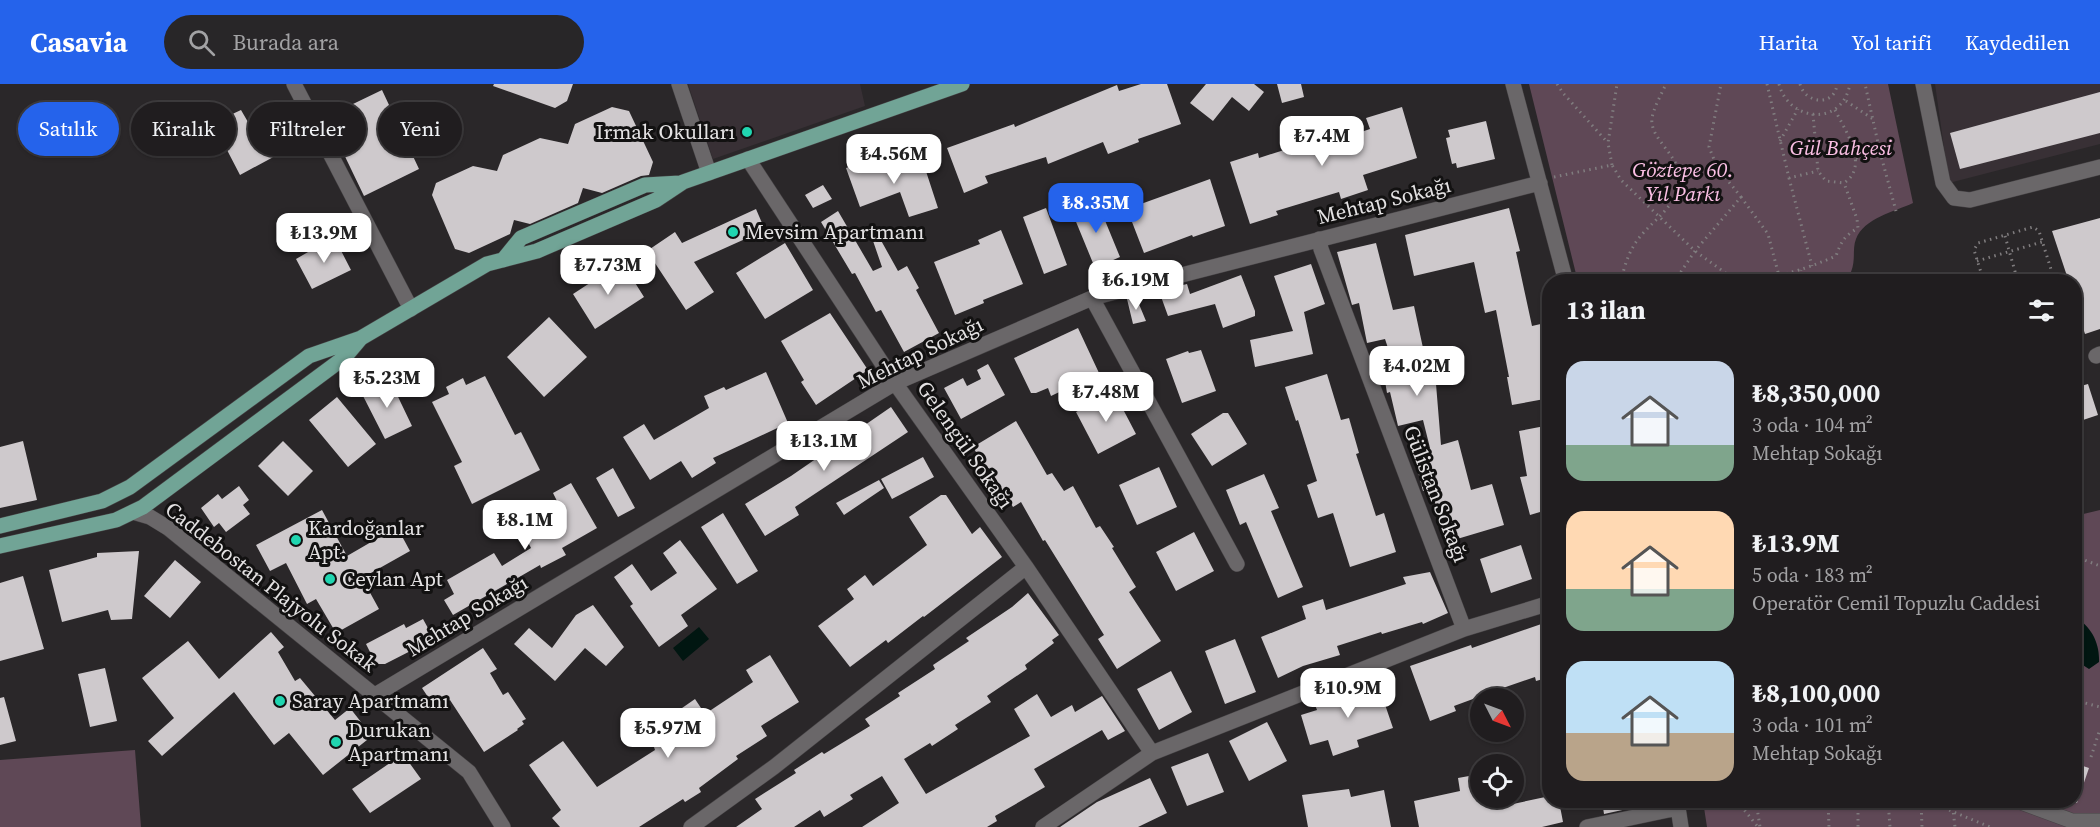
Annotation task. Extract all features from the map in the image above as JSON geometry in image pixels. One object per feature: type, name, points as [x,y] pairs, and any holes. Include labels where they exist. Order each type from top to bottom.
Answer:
[{"type":"main road","points":[[0,525],[110,498],[130,487],[309,357],[361,338],[487,264],[502,260],[521,238],[645,185],[683,182],[962,84]]},
{"type":"main road","points":[[0,546],[89,526],[133,512],[167,490],[345,357],[361,338]]},
{"type":"street","points":[[294,84],[411,309]]},
{"type":"street","points":[[679,84],[709,173]]},
{"type":"street","points":[[1513,84],[1564,274]]},
{"type":"street","points":[[1923,84],[1943,183],[1954,198],[1970,200],[2100,167]]},
{"type":"street","name":"Gelengül Sokağı","points":[[748,159],[896,383],[1026,567],[1152,753]]},
{"type":"street","name":"Mehtap Sokağı","points":[[375,695],[896,383],[1092,298],[1540,183]]},
{"type":"street","name":"Gülistan Sokağı","points":[[1319,239],[1365,368],[1464,629]]},
{"type":"street","points":[[1092,298],[1237,564]]},
{"type":"street","name":"Caddebostan Plajyolu Sokak","points":[[133,512],[150,517],[168,528],[469,772],[503,827]]},
{"type":"street","points":[[691,827],[774,767],[1026,567]]},
{"type":"street","points":[[1043,827],[1152,753],[1464,629],[1542,605]]},
{"type":"street","points":[[1587,827],[1665,808]]},
{"type":"street","points":[[1678,808],[1682,827]]},
{"type":"street","points":[[2037,808],[2072,821],[2100,821]]},
{"type":"path","points":[[1557,84],[1608,143]]},
{"type":"path","points":[[1617,84],[1608,143],[1612,165],[1621,180],[1695,251],[1727,274]]},
{"type":"path","points":[[1624,274],[1633,246],[1674,198],[1680,181],[1678,168],[1670,152],[1657,137],[1652,120],[1666,84]]},
{"type":"path","points":[[1721,84],[1709,147],[1717,167],[1768,234],[1778,274]]},
{"type":"path","points":[[1767,84],[1812,266]]},
{"type":"path","points":[[1779,84],[1785,99],[1813,114],[1835,110],[1846,101],[1850,84]]},
{"type":"path","points":[[1800,84],[1808,97],[1820,101],[1830,99],[1836,92],[1836,84]]},
{"type":"path","points":[[1865,84],[1896,211]]},
{"type":"path","points":[[1846,101],[1873,119]]},
{"type":"path","points":[[1780,141],[1798,108]]},
{"type":"path","points":[[1813,114],[1818,171],[1826,181],[1844,183],[1850,180],[1857,158],[1835,110]]},
{"type":"path","points":[[1857,158],[1880,152]]},
{"type":"path","points":[[1540,183],[1552,178],[1612,165]]},
{"type":"path","points":[[1789,178],[1818,171]]},
{"type":"path","points":[[1786,274],[1836,256],[1841,240],[1858,228],[1844,183]]},
{"type":"path","points":[[1679,274],[1695,251],[1741,197]]},
{"type":"path","points":[[1981,274],[1974,250],[1978,243],[2033,227],[2039,231],[2053,274]]},
{"type":"path","points":[[2005,236],[2016,274]]},
{"type":"path","points":[[1977,261],[2043,242]]},
{"type":"path","points":[[1800,274],[1801,270]]},
{"type":"path","points":[[2082,559],[2100,566]]},
{"type":"path","points":[[2082,702],[2100,707]]},
{"type":"path","points":[[2091,757],[2100,729]]},
{"type":"path","points":[[1743,808],[1759,827]]},
{"type":"path","points":[[1757,808],[1759,827]]},
{"type":"path","points":[[1828,808],[1829,827]]},
{"type":"path","points":[[1858,808],[1858,827]]},
{"type":"path","points":[[1889,808],[1890,827]]},
{"type":"path","points":[[1921,808],[1922,827]]},
{"type":"path","points":[[1947,808],[1990,827]]},
{"type":"path","points":[[1953,810],[1955,827]]},
{"type":"shaded area","name":"Irmak Okulları","points":[[688,84],[860,84],[865,106],[713,159]]},
{"type":"shaded area","points":[[1935,84],[2100,84],[2100,144],[1949,183]]},
{"type":"shaded area","points":[[2082,622],[2090,630],[2098,648],[2099,662],[2089,669],[2082,664]]},
{"type":"shaded area","points":[[699,627],[709,639],[683,661],[673,648]]},
{"type":"green space","name":"Göztepe 60. Yıl Parkı","points":[[1529,84],[1888,84],[1913,203],[1880,216],[1860,232],[1855,243],[1851,272],[1844,274],[1576,274]]},
{"type":"green space","points":[[2100,510],[2100,827],[1707,827],[1704,808],[2082,808],[2082,514]]},
{"type":"green space","points":[[135,750],[141,827],[0,827],[0,760]]},
{"type":"building","points":[[494,84],[573,84],[567,101],[555,108],[493,86]]},
{"type":"building","points":[[1141,84],[1167,84],[1181,124],[1138,139],[1139,142],[1108,154],[1103,142],[1048,164],[1046,157],[985,176],[988,183],[964,193],[947,148],[1014,124],[1015,127],[1117,85],[1119,91]]},
{"type":"building","points":[[1206,84],[1254,84],[1264,92],[1249,111],[1232,97],[1213,121],[1190,103]]},
{"type":"building","points":[[1277,84],[1301,84],[1304,97],[1282,103]]},
{"type":"building","points":[[382,90],[388,102],[378,102],[378,156],[413,156],[419,169],[364,196],[345,156],[366,156],[366,102],[357,102]]},
{"type":"building","points":[[2100,92],[2100,133],[1960,169],[1950,133]]},
{"type":"building","points":[[612,107],[629,111],[653,162],[649,175],[641,176],[602,193],[583,188],[578,203],[530,224],[514,220],[510,234],[469,253],[455,249],[432,195],[436,183],[473,166],[497,171],[503,155],[540,138],[568,144],[575,124]]},
{"type":"building","points":[[1402,107],[1417,158],[1363,175],[1368,190],[1341,199],[1339,192],[1276,211],[1278,215],[1250,224],[1230,162],[1258,153],[1259,158],[1306,143],[1308,150],[1370,129],[1366,118]]},
{"type":"building","points":[[241,110],[248,122],[248,156],[275,156],[240,175],[230,156],[236,156],[236,112]]},
{"type":"building","points":[[1486,121],[1495,159],[1457,168],[1456,163],[1452,164],[1446,138],[1450,137],[1448,130]]},
{"type":"building","points":[[876,157],[882,172],[922,159],[938,208],[909,217],[900,192],[860,207],[846,168]]},
{"type":"building","points":[[1210,179],[1225,226],[1193,237],[1192,235],[1144,253],[1127,209]]},
{"type":"building","points":[[823,185],[832,199],[813,208],[805,195]]},
{"type":"building","points":[[1097,201],[1120,257],[1095,268],[1072,212]]},
{"type":"building","points":[[1046,208],[1067,265],[1044,274],[1023,217]]},
{"type":"building","points":[[1509,208],[1520,251],[1516,252],[1532,326],[1542,324],[1542,399],[1512,405],[1496,310],[1485,313],[1474,262],[1414,276],[1405,235]]},
{"type":"building","points":[[756,209],[765,230],[694,262],[714,292],[686,310],[647,251],[675,232],[682,243]]},
{"type":"building","points":[[838,211],[873,271],[882,267],[872,238],[878,235],[898,271],[907,266],[919,288],[916,290],[939,333],[904,352],[881,310],[876,312],[855,273],[852,274],[821,222]]},
{"type":"building","points":[[2100,218],[2100,329],[2085,334],[2082,325],[2082,274],[2066,274],[2052,231]]},
{"type":"building","points":[[1001,230],[1023,284],[983,300],[984,303],[955,315],[934,262],[980,244],[978,240]]},
{"type":"building","points":[[334,237],[351,270],[312,289],[296,259]]},
{"type":"building","points":[[785,243],[813,290],[765,319],[736,273]]},
{"type":"building","points":[[1376,243],[1393,310],[1414,306],[1423,348],[1430,347],[1436,384],[1441,445],[1458,440],[1471,490],[1492,484],[1504,525],[1447,542],[1431,489],[1423,491],[1413,452],[1430,448],[1423,420],[1398,426],[1390,392],[1387,393],[1381,357],[1390,354],[1385,339],[1367,343],[1359,303],[1352,305],[1337,252]]},
{"type":"building","points":[[622,262],[644,297],[595,329],[573,294]]},
{"type":"building","points":[[1311,264],[1325,304],[1304,312],[1313,354],[1255,367],[1250,340],[1293,331],[1274,276]]},
{"type":"building","points":[[1241,275],[1255,316],[1223,328],[1215,304],[1168,316],[1159,291],[1187,284],[1190,294]]},
{"type":"building","points":[[1136,297],[1146,321],[1133,324],[1127,299]]},
{"type":"building","points":[[830,313],[868,370],[816,405],[801,382],[804,380],[781,341]]},
{"type":"building","points":[[549,317],[587,357],[544,397],[507,357]]},
{"type":"building","points":[[1078,328],[1099,373],[1051,396],[1048,388],[1031,393],[1014,358]]},
{"type":"building","points":[[1201,350],[1216,391],[1182,403],[1166,359],[1188,351],[1189,353]]},
{"type":"building","points":[[988,364],[1005,395],[961,419],[944,388],[963,378],[967,386],[981,379],[977,370]]},
{"type":"building","points":[[766,372],[788,423],[713,458],[716,463],[692,478],[681,461],[650,480],[623,437],[644,424],[654,440],[709,408],[704,396],[724,387],[726,390]]},
{"type":"building","points":[[1327,374],[1341,420],[1349,418],[1359,453],[1356,454],[1376,516],[1384,513],[1396,552],[1350,567],[1333,513],[1318,518],[1307,485],[1317,481],[1285,387]]},
{"type":"building","points":[[485,376],[515,435],[521,432],[540,470],[472,504],[454,466],[462,462],[432,402],[449,394],[446,387],[463,378],[466,385]]},
{"type":"building","points":[[389,378],[412,426],[385,439],[361,392]]},
{"type":"building","points":[[2088,384],[2098,415],[2082,420],[2082,386]]},
{"type":"building","points":[[1114,392],[1136,434],[1098,454],[1076,412]]},
{"type":"building","points":[[337,397],[376,444],[348,467],[309,420]]},
{"type":"building","points":[[891,407],[908,432],[795,507],[799,515],[765,536],[745,504],[791,476]]},
{"type":"building","points":[[1223,413],[1228,413],[1247,444],[1212,466],[1191,434]]},
{"type":"building","points":[[1016,421],[1047,475],[1052,473],[1064,491],[1073,486],[1096,528],[1100,526],[1114,547],[1112,548],[1136,587],[1129,592],[1161,641],[1117,669],[1098,639],[1104,635],[1045,540],[1043,541],[1021,502],[1013,507],[973,447]]},
{"type":"building","points":[[1542,427],[1542,511],[1530,515],[1520,477],[1527,476],[1519,431]]},
{"type":"building","points":[[23,441],[37,500],[0,508],[0,447]]},
{"type":"building","points":[[283,441],[313,471],[288,496],[258,466]]},
{"type":"building","points":[[923,457],[934,477],[892,499],[881,479]]},
{"type":"building","points":[[1159,467],[1177,507],[1137,525],[1119,485]]},
{"type":"building","points":[[613,468],[635,508],[618,517],[596,478]]},
{"type":"building","points":[[1264,474],[1279,508],[1271,511],[1303,587],[1278,598],[1246,522],[1240,525],[1226,490]]},
{"type":"building","points":[[879,480],[884,488],[844,515],[836,503]]},
{"type":"building","points":[[571,483],[597,528],[562,548],[566,555],[541,568],[540,565],[453,615],[444,600],[454,594],[447,580],[494,553],[502,566],[531,548],[520,526],[559,505],[553,493]]},
{"type":"building","points":[[239,486],[249,500],[243,505],[250,514],[226,532],[219,523],[214,527],[201,508],[218,494],[222,499]]},
{"type":"building","points":[[941,495],[946,495],[972,534],[980,527],[1002,557],[924,617],[888,643],[886,640],[850,667],[818,626],[854,599],[847,589],[865,575],[873,586],[927,545],[909,517]]},
{"type":"building","points":[[322,510],[347,556],[397,527],[410,551],[362,578],[379,609],[336,633],[316,599],[307,604],[286,563],[270,571],[256,545]]},
{"type":"building","points":[[723,513],[758,571],[737,584],[701,527]]},
{"type":"building","points":[[1194,532],[1214,571],[1176,591],[1156,552]]},
{"type":"building","points":[[680,540],[717,589],[681,615],[688,626],[659,647],[630,606],[633,604],[614,577],[632,564],[651,591],[677,573],[663,553]]},
{"type":"building","points":[[1521,545],[1532,579],[1491,593],[1480,559]]},
{"type":"building","points":[[139,551],[132,619],[111,620],[108,610],[62,622],[49,570],[97,557],[97,553]]},
{"type":"building","points":[[175,560],[201,582],[170,618],[144,596]]},
{"type":"building","points":[[1430,572],[1448,613],[1423,624],[1422,622],[1382,634],[1381,632],[1337,646],[1340,655],[1303,666],[1278,678],[1261,637],[1306,619],[1302,606],[1323,599],[1326,610],[1406,584],[1403,577]]},
{"type":"building","points":[[23,576],[44,649],[0,661],[0,583]]},
{"type":"building","points":[[1028,593],[1059,635],[1052,640],[1054,643],[1025,665],[1027,669],[987,696],[991,702],[955,725],[958,729],[932,746],[930,743],[904,759],[926,794],[1030,736],[1014,709],[1037,694],[1051,717],[1072,705],[1075,712],[1102,696],[1125,731],[1108,740],[1102,730],[1034,769],[1045,787],[995,816],[997,821],[987,827],[862,827],[899,803],[882,776],[850,795],[853,799],[824,817],[820,810],[794,827],[736,827],[762,809],[755,799],[796,773],[794,770],[822,752],[824,754],[870,726],[865,719],[900,696],[898,693],[935,669],[933,665],[969,641],[966,638],[1012,607]]},
{"type":"building","points":[[593,605],[624,647],[606,666],[585,648],[555,681],[514,644],[529,628],[552,648],[576,615]]},
{"type":"building","points":[[423,619],[434,639],[385,664],[376,664],[366,644],[404,624],[406,628]]},
{"type":"building","points":[[1542,624],[1542,679],[1536,681],[1535,677],[1503,688],[1470,688],[1470,700],[1454,706],[1456,711],[1430,721],[1410,666],[1471,645],[1472,648]]},
{"type":"building","points":[[271,632],[284,647],[278,652],[295,681],[300,678],[335,720],[350,708],[372,736],[323,775],[289,733],[274,745],[234,692],[162,756],[148,741],[174,718],[142,678],[188,641],[219,679]]},
{"type":"building","points":[[1235,639],[1256,692],[1225,704],[1205,651]]},
{"type":"building","points":[[483,648],[497,669],[490,673],[503,695],[508,692],[526,719],[522,721],[524,724],[518,730],[484,752],[450,700],[436,709],[422,688]]},
{"type":"building","points":[[770,655],[799,702],[761,726],[767,736],[736,756],[738,759],[699,788],[701,792],[685,802],[683,799],[639,827],[560,827],[552,818],[561,810],[529,765],[563,741],[597,787],[655,750],[654,747],[683,731],[672,715],[695,699],[705,714],[753,682],[746,670]]},
{"type":"building","points":[[105,668],[117,721],[90,727],[78,674]]},
{"type":"building","points":[[1171,671],[1192,712],[1159,730],[1137,689]]},
{"type":"building","points":[[1378,684],[1393,728],[1357,740],[1359,747],[1333,756],[1328,740],[1310,745],[1301,715],[1317,710],[1314,702]]},
{"type":"building","points":[[4,697],[16,741],[0,745],[0,698]]},
{"type":"building","points":[[1267,722],[1287,761],[1249,781],[1229,741]]},
{"type":"building","points":[[1208,753],[1224,792],[1187,806],[1171,767]]},
{"type":"building","points":[[403,754],[421,779],[370,813],[352,789]]},
{"type":"building","points":[[2082,766],[2089,768],[2082,788]]},
{"type":"building","points":[[1470,776],[1470,808],[1524,808],[1524,802],[1542,798],[1542,808],[1560,808],[1563,822],[1542,827],[1419,827],[1414,801],[1460,791],[1458,778]]},
{"type":"building","points":[[1150,778],[1167,813],[1138,827],[1060,827],[1097,802]]},
{"type":"building","points":[[1349,789],[1351,797],[1384,790],[1391,827],[1308,827],[1302,795]]},
{"type":"building","points":[[1603,808],[1632,808],[1604,814]]},
{"type":"place","name":"Irmak Okulları","points":[[747,132]]},
{"type":"place","name":"Mevsim Apartmanı","points":[[733,232]]},
{"type":"place","name":"Kardoğanlar Apt.","points":[[296,540]]},
{"type":"place","name":"Ceylan Apt","points":[[330,579]]},
{"type":"place","name":"Saray Apartmanı","points":[[280,701]]},
{"type":"place","name":"Durukan Apartmanı","points":[[336,742]]},
{"type":"park label","name":"Gül Bahçesi","points":[[1841,148]]}]
